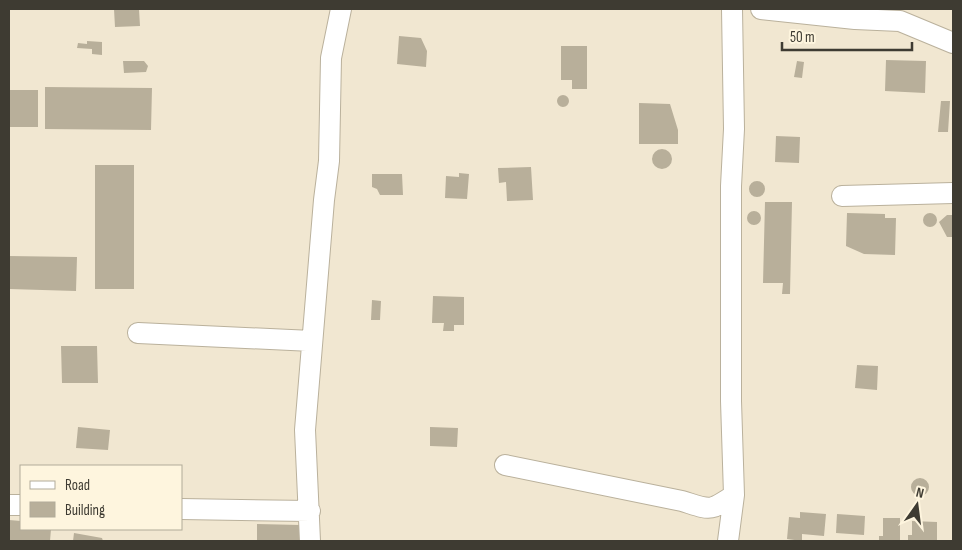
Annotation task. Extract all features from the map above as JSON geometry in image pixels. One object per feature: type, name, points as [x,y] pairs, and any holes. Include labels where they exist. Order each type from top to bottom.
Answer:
[{"type":"street","points":[[310,541],[305,430],[329,161],[331,58],[341,9]]},
{"type":"street","points":[[728,541],[734,495],[731,401],[731,186],[734,128],[732,9]]},
{"type":"street","points":[[761,9],[856,19],[900,21],[953,43]]},
{"type":"street","points":[[842,196],[953,193]]},
{"type":"street","points":[[138,333],[312,341]]},
{"type":"street","points":[[505,465],[682,501],[708,509],[719,506],[734,495]]},
{"type":"street","points":[[182,509],[310,511]]},
{"type":"building","points":[[114,9],[139,9],[140,26],[115,27]]},
{"type":"building","points":[[399,36],[421,38],[427,51],[426,67],[397,64]]},
{"type":"building","points":[[87,41],[102,42],[102,55],[92,54],[92,49],[77,48],[78,43],[87,44]]},
{"type":"building","points":[[561,46],[587,46],[587,89],[572,89],[572,80],[561,80]]},
{"type":"building","points":[[886,60],[926,61],[925,93],[885,91]]},
{"type":"building","points":[[123,61],[144,61],[148,66],[146,72],[124,73]]},
{"type":"building","points":[[797,61],[804,62],[802,78],[794,77]]},
{"type":"building","points":[[45,87],[152,88],[151,130],[45,129]]},
{"type":"building","points":[[9,90],[38,90],[38,127],[9,127]]},
{"type":"building","points":[[565,95],[568,96],[568,106],[561,107],[558,106],[557,99],[558,96]]},
{"type":"building","points":[[941,101],[950,101],[948,132],[938,132]]},
{"type":"building","points":[[639,103],[670,104],[678,130],[678,144],[639,144]]},
{"type":"building","points":[[776,136],[800,137],[799,163],[775,162]]},
{"type":"building","points":[[662,149],[669,152],[672,159],[669,166],[662,169],[655,166],[652,159],[655,152]]},
{"type":"building","points":[[95,165],[134,165],[134,289],[95,289]]},
{"type":"building","points":[[531,167],[533,200],[507,201],[506,182],[499,183],[498,168]]},
{"type":"building","points":[[459,173],[469,174],[467,199],[445,198],[446,176],[459,177]]},
{"type":"building","points":[[372,174],[402,174],[403,195],[380,195],[377,189],[372,187]]},
{"type":"building","points":[[757,181],[765,189],[757,197],[749,189]]},
{"type":"building","points":[[765,202],[792,202],[790,294],[782,294],[783,283],[763,283]]},
{"type":"building","points":[[751,211],[757,211],[761,218],[757,225],[751,225],[747,221],[747,215]]},
{"type":"building","points":[[847,213],[885,214],[885,218],[896,218],[895,255],[864,254],[846,246]]},
{"type":"building","points":[[927,213],[933,213],[937,220],[933,227],[927,227],[923,223],[923,217]]},
{"type":"building","points":[[947,215],[953,215],[953,237],[947,237],[939,222]]},
{"type":"building","points":[[9,256],[77,257],[76,291],[9,289]]},
{"type":"building","points":[[433,296],[464,297],[464,325],[454,325],[454,331],[443,331],[444,323],[432,323]]},
{"type":"building","points":[[372,300],[381,301],[380,320],[371,320]]},
{"type":"building","points":[[61,346],[97,346],[98,383],[62,383]]},
{"type":"building","points":[[857,365],[878,366],[877,390],[855,388]]},
{"type":"building","points":[[78,427],[110,430],[108,450],[76,448]]},
{"type":"building","points":[[430,427],[458,428],[457,447],[430,446]]},
{"type":"building","points":[[916,478],[924,478],[929,483],[927,494],[916,496],[911,491],[911,483]]},
{"type":"building","points":[[800,512],[826,514],[824,536],[802,534],[802,541],[787,539],[789,517],[800,518]]},
{"type":"building","points":[[837,514],[865,516],[864,535],[836,533]]},
{"type":"building","points":[[883,518],[900,518],[900,541],[879,541],[879,536],[883,536]]},
{"type":"building","points":[[9,520],[20,521],[20,530],[51,530],[50,541],[9,541]]},
{"type":"building","points":[[912,521],[937,522],[937,541],[908,541],[908,535],[912,535]]},
{"type":"building","points":[[257,524],[300,525],[300,541],[257,541]]},
{"type":"building","points":[[74,533],[102,538],[103,541],[73,541]]}]
